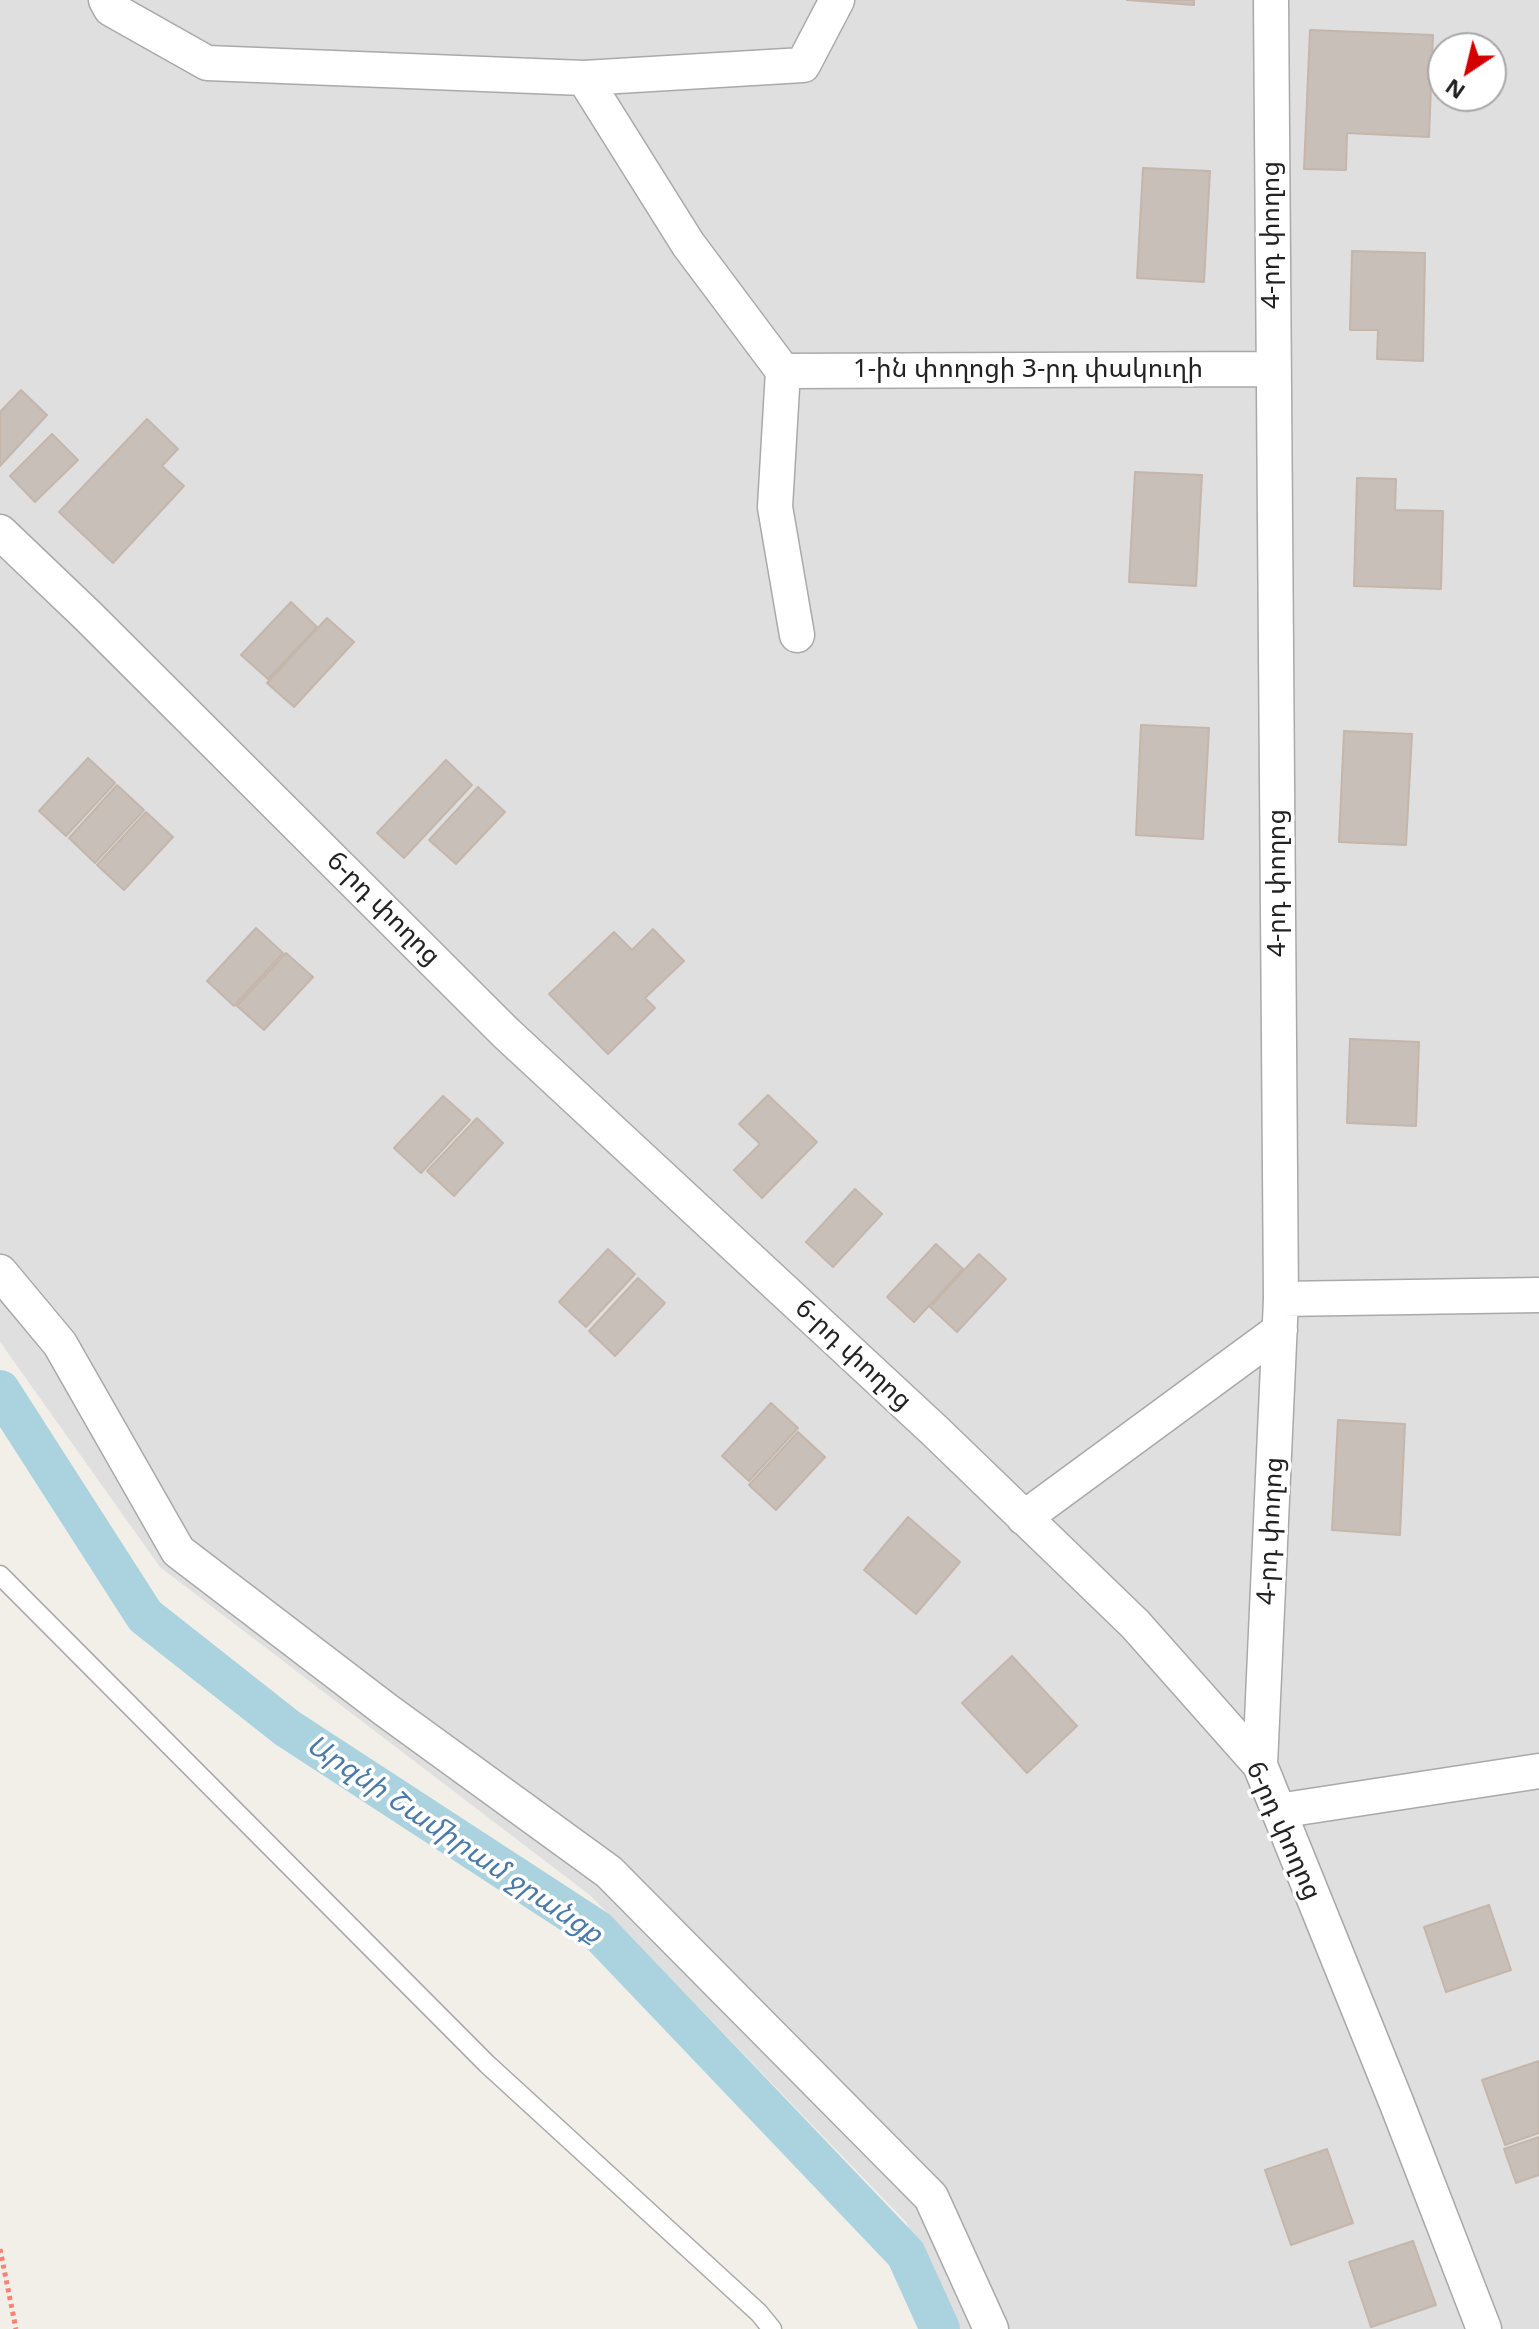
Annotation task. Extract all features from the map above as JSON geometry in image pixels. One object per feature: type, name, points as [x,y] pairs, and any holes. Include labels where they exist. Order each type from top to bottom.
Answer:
[{"type":"street","points":[[106,0],[111,9],[207,63],[584,78],[803,65],[837,0]]},
{"type":"street","name":"4-րդ փողոց","points":[[1260,1765],[1280,1314],[1271,0]]},
{"type":"street","points":[[584,78],[688,244],[783,371],[775,507],[797,635]]},
{"type":"street","name":"1-ին փողոցի 3-րդ փակուղի","points":[[783,371],[1273,369]]},
{"type":"street","name":"6-րդ փողոց","points":[[0,532],[506,1033],[934,1430],[1135,1624],[1260,1765],[1484,2329]]},
{"type":"street","points":[[0,1272],[60,1344],[178,1551],[386,1710],[609,1872],[931,2197],[991,2329]]},
{"type":"street","points":[[1024,1518],[1280,1314],[1539,1295]]},
{"type":"street","points":[[1278,1811],[1539,1771]]},
{"type":"lane","points":[[0,1575],[487,2064],[759,2313],[772,2329]]},
{"type":"path","points":[[0,2249],[16,2329]]},
{"type":"shaded area","points":[[0,0],[1539,0],[1539,2329],[957,2329],[906,2222],[591,1896],[160,1567],[0,1342]]},
{"type":"building","points":[[1127,0],[1194,0],[1194,5]]},
{"type":"building","points":[[1310,30],[1427,35],[1429,137],[1347,133],[1346,170],[1304,169]]},
{"type":"building","points":[[1143,168],[1210,171],[1204,282],[1137,278]]},
{"type":"building","points":[[1352,251],[1425,253],[1423,361],[1377,359],[1378,330],[1350,330]]},
{"type":"building","points":[[21,390],[47,415],[0,466],[0,412]]},
{"type":"building","points":[[147,419],[178,449],[162,466],[184,486],[113,563],[59,512]]},
{"type":"building","points":[[52,434],[78,460],[35,502],[10,476]]},
{"type":"building","points":[[1135,472],[1202,475],[1196,586],[1129,582]]},
{"type":"building","points":[[1357,478],[1396,479],[1395,510],[1443,511],[1441,589],[1354,586]]},
{"type":"building","points":[[291,602],[317,627],[268,679],[241,655]]},
{"type":"building","points":[[327,618],[354,642],[294,707],[267,683]]},
{"type":"building","points":[[1141,725],[1209,728],[1203,839],[1136,835]]},
{"type":"building","points":[[1344,731],[1412,734],[1406,845],[1339,842]]},
{"type":"building","points":[[88,758],[115,783],[66,836],[39,811]]},
{"type":"building","points":[[446,760],[472,785],[404,858],[377,833]]},
{"type":"building","points":[[117,785],[144,810],[95,863],[69,838]]},
{"type":"building","points":[[478,787],[505,812],[456,864],[429,840]]},
{"type":"building","points":[[146,812],[173,837],[124,890],[97,865]]},
{"type":"building","points":[[256,928],[283,953],[234,1006],[207,981]]},
{"type":"building","points":[[653,929],[684,961],[645,998],[655,1008],[608,1054],[549,994],[614,932],[632,950]]},
{"type":"building","points":[[286,953],[313,977],[264,1030],[237,1006]]},
{"type":"building","points":[[1350,1039],[1419,1042],[1416,1126],[1347,1123]]},
{"type":"building","points":[[768,1095],[817,1142],[762,1198],[734,1170],[760,1144],[739,1124]]},
{"type":"building","points":[[443,1096],[470,1120],[421,1173],[394,1148]]},
{"type":"building","points":[[477,1118],[503,1143],[454,1196],[427,1171]]},
{"type":"building","points":[[855,1189],[882,1214],[833,1267],[806,1242]]},
{"type":"building","points":[[936,1244],[963,1269],[914,1322],[887,1297]]},
{"type":"building","points":[[608,1249],[635,1274],[586,1327],[559,1302]]},
{"type":"building","points":[[979,1254],[1006,1279],[957,1332],[930,1307]]},
{"type":"building","points":[[638,1278],[665,1303],[615,1356],[589,1331]]},
{"type":"building","points":[[771,1403],[798,1428],[749,1481],[722,1456]]},
{"type":"building","points":[[1338,1420],[1405,1424],[1400,1535],[1332,1530]]},
{"type":"building","points":[[798,1432],[825,1457],[776,1510],[749,1485]]},
{"type":"building","points":[[908,1517],[960,1562],[916,1614],[864,1570]]},
{"type":"building","points":[[1012,1656],[1077,1726],[1027,1773],[962,1703]]},
{"type":"building","points":[[1489,1905],[1511,1970],[1446,1992],[1424,1927]]},
{"type":"building","points":[[1539,2061],[1539,2133],[1505,2145],[1482,2080]]},
{"type":"building","points":[[1539,2137],[1539,2175],[1516,2183],[1504,2149]]},
{"type":"building","points":[[1327,2149],[1353,2223],[1291,2245],[1265,2170]]},
{"type":"building","points":[[1413,2241],[1436,2305],[1371,2327],[1349,2262]]},
{"type":"waterway","name":"Արզնի Շամիրամ ջրանցք","points":[[0,1390],[145,1616],[287,1728],[597,1930],[906,2254],[940,2329]]}]
